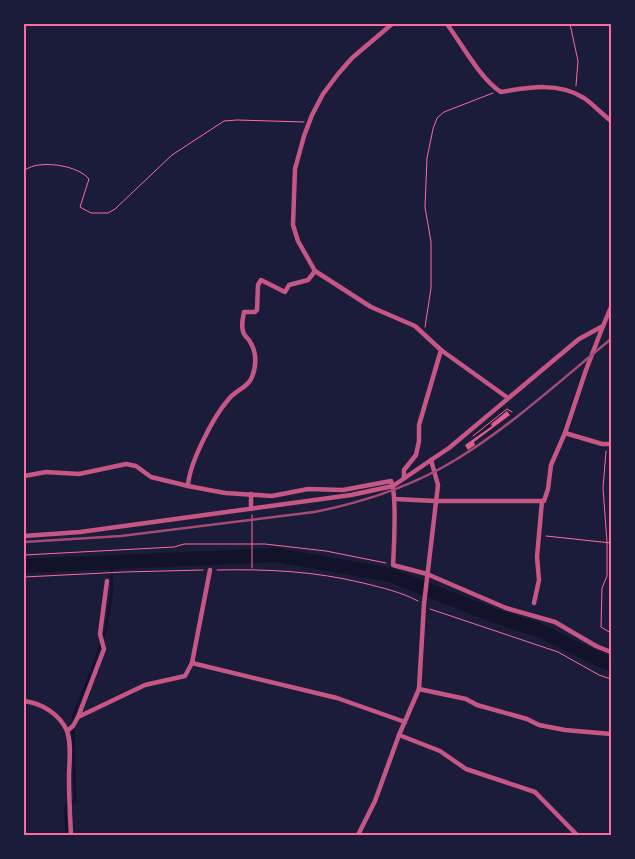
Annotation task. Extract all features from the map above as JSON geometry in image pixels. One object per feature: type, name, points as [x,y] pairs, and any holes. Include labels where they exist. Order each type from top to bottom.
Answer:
[{"type":"street","points":[[392,24],[358,53],[338,74],[323,94],[309,122],[297,158],[293,225],[298,241],[314,271],[371,307],[415,326],[442,350],[508,398]]},
{"type":"street","points":[[447,24],[483,75],[501,92],[532,87],[558,87],[584,98],[611,121]]},
{"type":"street","points":[[188,486],[198,454],[216,417],[228,399],[248,384],[252,376],[256,364],[255,349],[243,331],[244,312],[255,312],[257,310],[258,284],[261,280],[285,292],[289,284],[308,280],[314,271]]},
{"type":"street","points":[[534,603],[539,580],[537,557],[542,501],[544,501],[548,489],[551,465],[565,433],[586,370],[611,307]]},
{"type":"street","points":[[24,536],[80,532],[251,509],[352,495],[393,486],[449,448],[579,339],[603,326]]},
{"type":"street","points":[[404,478],[404,470],[416,455],[419,441],[418,425],[442,350]]},
{"type":"street","points":[[565,433],[602,444],[609,444]]},
{"type":"street","points":[[358,835],[375,801],[399,735],[419,689],[424,603],[438,479],[431,460]]},
{"type":"street","points":[[24,476],[46,472],[79,474],[126,464],[136,466],[151,476],[188,486],[225,492],[281,495],[308,489],[343,490],[391,481],[394,499],[394,565],[427,576],[506,608],[556,622],[596,646],[611,652]]},
{"type":"street","points":[[251,494],[251,509]]},
{"type":"street","points":[[394,499],[542,501]]},
{"type":"street","points":[[78,717],[145,685],[185,676],[192,663],[210,570]]},
{"type":"street","points":[[66,730],[72,726],[78,717],[104,649],[100,634],[107,581]]},
{"type":"street","points":[[192,663],[337,698],[405,722]]},
{"type":"street","points":[[419,689],[466,699],[477,705],[527,718],[539,725],[566,730],[611,734]]},
{"type":"street","points":[[24,701],[51,712],[60,719],[66,730],[69,748],[71,835]]},
{"type":"street","points":[[399,735],[440,750],[466,769],[535,792],[577,835]]},
{"type":"path","points":[[570,24],[578,61],[575,94]]},
{"type":"path","points":[[424,333],[431,288],[431,242],[425,207],[427,158],[433,129],[437,118],[450,108],[501,92]]},
{"type":"path","points":[[24,170],[39,165],[58,165],[79,171],[89,179],[80,207],[91,213],[108,213],[134,192],[172,155],[224,121],[309,122]]},
{"type":"path","points":[[473,436],[507,410],[512,412]]},
{"type":"path","points":[[609,444],[603,488],[608,542],[607,576],[602,588],[601,627],[611,633]]},
{"type":"path","points":[[251,509],[252,569]]},
{"type":"path","points":[[540,536],[611,543]]},
{"type":"path","points":[[24,555],[174,547],[184,544],[265,544],[326,551],[394,565]]},
{"type":"path","points":[[24,577],[252,569],[301,572],[349,580],[404,594],[424,603],[432,610],[558,652],[599,675],[611,679]]},
{"type":"building","points":[[507,411],[510,415],[474,442],[475,445],[468,450],[465,445],[492,426],[491,424]]},
{"type":"waterway","points":[[24,566],[277,555],[390,575],[495,616],[539,630],[611,664]]},
{"type":"waterway","points":[[67,835],[65,806],[75,801],[73,716],[106,630],[112,590],[111,561]]},
{"type":"railway","points":[[24,542],[121,536],[314,512],[388,492],[440,469],[477,446],[536,402],[611,339]]}]
